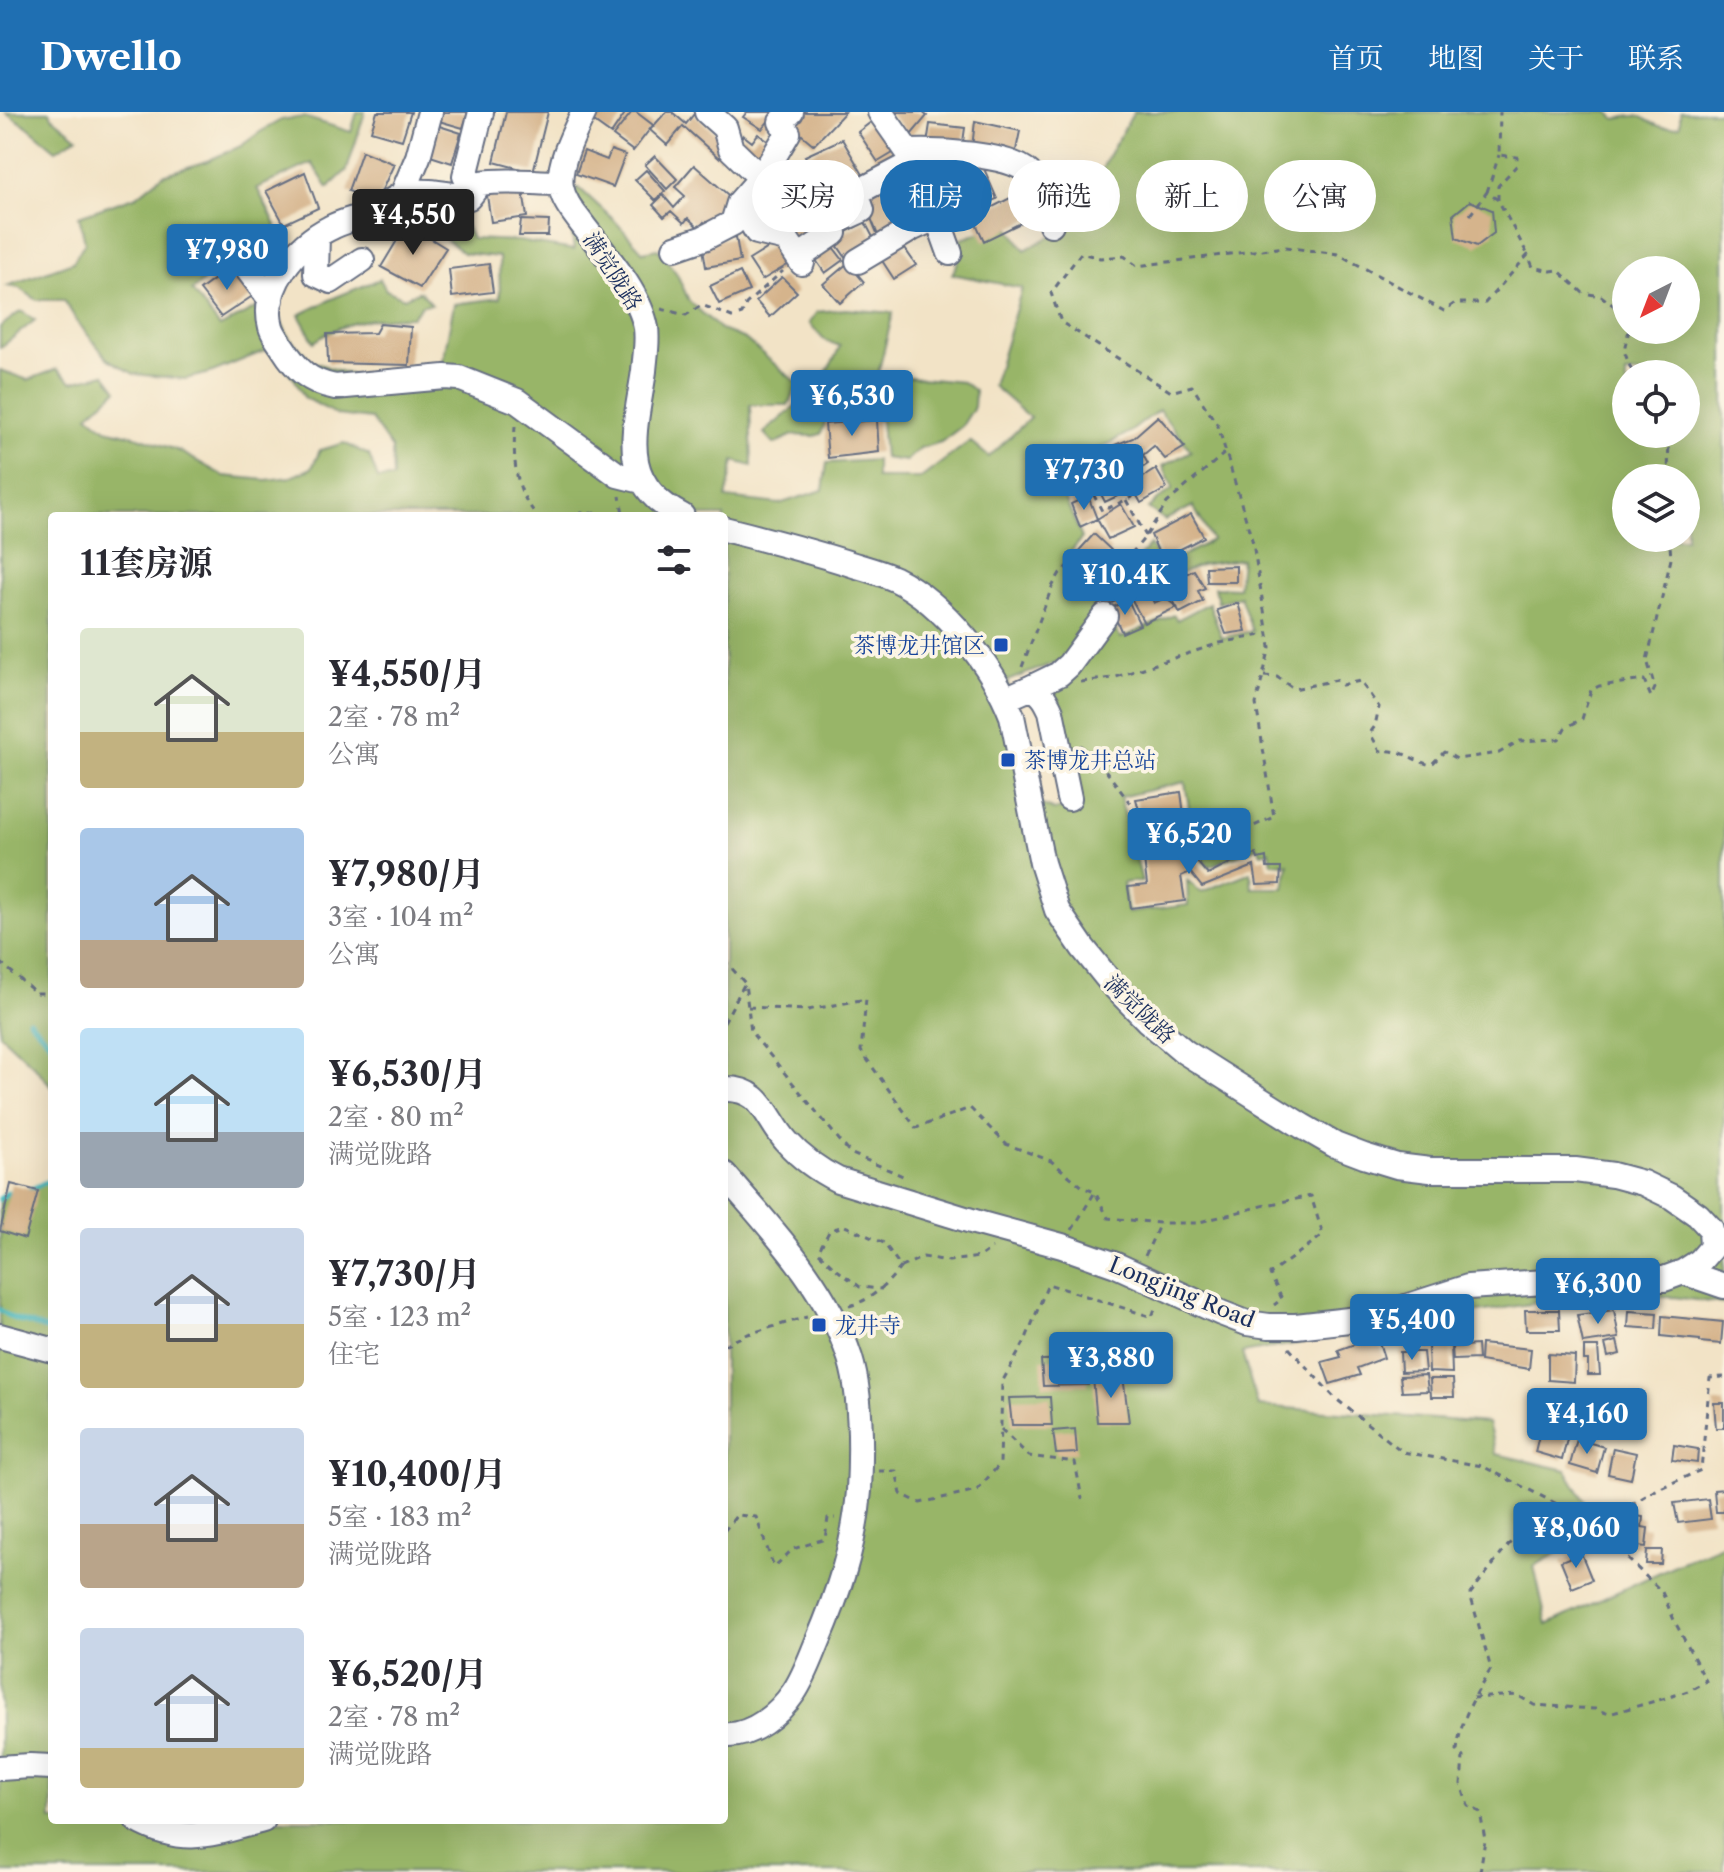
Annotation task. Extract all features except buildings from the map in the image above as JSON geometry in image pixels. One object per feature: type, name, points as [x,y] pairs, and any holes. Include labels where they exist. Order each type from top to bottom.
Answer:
[{"type":"street","points":[[403,193],[418,157],[430,112]]},
{"type":"street","points":[[465,176],[481,112]]},
{"type":"street","points":[[584,112],[573,136],[560,183],[502,180],[480,183],[469,197],[422,191],[403,193],[377,211],[331,227],[306,242],[272,291],[271,329],[304,374],[318,384],[346,387],[459,378],[517,401],[618,475],[632,478],[674,512]]},
{"type":"street","points":[[707,112],[725,128],[731,149],[752,169]]},
{"type":"street","points":[[772,160],[788,133],[781,122],[791,112]]},
{"type":"street","points":[[880,112],[911,158]]},
{"type":"street","points":[[739,203],[757,232],[786,239],[800,260],[834,233],[831,224],[862,210],[856,193],[911,158],[937,151],[1008,162]]},
{"type":"street","name":"满觉陇路","points":[[560,183],[572,211],[637,300],[646,329],[647,348],[632,478]]},
{"type":"street","points":[[675,248],[733,223],[739,203],[752,188]]},
{"type":"street","points":[[858,261],[906,232]]},
{"type":"street","points":[[942,232],[950,253]]},
{"type":"street","points":[[317,236],[316,274],[331,281],[362,260]]},
{"type":"street","points":[[235,253],[271,300]]},
{"type":"street","name":"满觉陇路","points":[[728,530],[817,553],[895,579],[943,614],[983,661],[1012,716],[1042,863],[1057,910],[1112,984],[1147,1020],[1185,1052],[1335,1145],[1397,1166],[1430,1170],[1575,1170],[1643,1183],[1672,1197],[1698,1215],[1711,1229],[1712,1247],[1700,1261],[1683,1272]]},
{"type":"street","points":[[1005,699],[1059,674],[1105,616]]},
{"type":"street","points":[[1030,688],[1038,691],[1051,711],[1069,798]]},
{"type":"street","name":"Longjing Road","points":[[728,1089],[740,1090],[761,1102],[784,1139],[798,1154],[818,1170],[838,1180],[1062,1246],[1137,1274],[1207,1308],[1258,1324],[1296,1326],[1358,1319],[1468,1287],[1591,1279],[1664,1279],[1683,1272]]},
{"type":"street","points":[[728,1179],[796,1258],[830,1311],[850,1359],[858,1393],[859,1453],[859,1493],[845,1569],[805,1674],[781,1708],[750,1730],[728,1735]]},
{"type":"street","points":[[1683,1272],[1724,1286]]},
{"type":"street","points":[[0,1336],[48,1349]]},
{"type":"street","points":[[0,1768],[48,1767]]},
{"type":"street","points":[[146,1824],[172,1835],[201,1837],[248,1824]]},
{"type":"path","points":[[1470,215],[1487,192],[1499,155],[1500,112]]},
{"type":"path","points":[[1498,200],[1498,186],[1517,165],[1517,157],[1499,155]]},
{"type":"path","points":[[1487,192],[1498,200],[1533,267],[1558,270],[1583,293],[1601,296],[1612,304]]},
{"type":"path","points":[[1187,847],[1200,842],[1220,841],[1274,817],[1256,704],[1270,647],[1253,543],[1218,426],[1192,386],[1171,392],[1061,322],[1051,293],[1081,253],[1100,258],[1124,256],[1137,266],[1285,247],[1338,254],[1444,311],[1455,303],[1485,303],[1528,255]]},
{"type":"path","points":[[656,303],[661,309],[686,315],[702,305],[732,317],[742,314],[746,304],[800,260]]},
{"type":"path","points":[[517,401],[513,457],[522,493],[534,512]]},
{"type":"path","points":[[1116,572],[1146,536],[1167,503],[1226,452]]},
{"type":"path","points":[[1088,484],[1102,511],[1132,497],[1123,474]]},
{"type":"path","points":[[623,512],[619,493],[632,478]]},
{"type":"path","points":[[1126,500],[1146,536]]},
{"type":"path","points":[[1264,676],[1277,677],[1294,689],[1336,680],[1342,685],[1360,681],[1379,707],[1375,726],[1370,733],[1380,751],[1394,750],[1431,765],[1444,752],[1457,759],[1499,753],[1519,741],[1559,739],[1565,728],[1582,719],[1591,690],[1599,686],[1644,680],[1651,697],[1655,688],[1647,660],[1670,552]]},
{"type":"path","points":[[1005,699],[1028,654],[1052,587],[1060,573],[1071,563]]},
{"type":"path","points":[[1059,674],[1081,682],[1113,678],[1220,643],[1268,634]]},
{"type":"path","points":[[1057,739],[1075,741],[1089,753],[1130,803]]},
{"type":"path","points":[[0,962],[36,993],[48,993]]},
{"type":"path","points":[[728,964],[745,983],[751,1032],[850,1153],[908,1179]]},
{"type":"path","points":[[728,1015],[745,983]]},
{"type":"path","points":[[748,1007],[808,1010],[866,999],[861,1051],[916,1128],[970,1108],[1006,1144],[1051,1161],[1084,1188],[1095,1192],[1108,1218],[1196,1223],[1311,1196],[1323,1235],[1270,1274],[1282,1299],[1258,1324],[1335,1398],[1403,1452],[1482,1466],[1565,1508]]},
{"type":"path","points":[[1062,1246],[1095,1192]]},
{"type":"path","points":[[1137,1274],[1160,1223]]},
{"type":"path","points":[[882,1289],[860,1287],[818,1252],[830,1230],[845,1226],[884,1243],[901,1267]]},
{"type":"path","points":[[728,1343],[748,1334],[856,1304],[882,1289],[901,1267],[923,1257],[949,1261],[979,1257],[1015,1233]]},
{"type":"path","points":[[859,1453],[868,1472],[896,1471],[901,1494],[920,1503],[977,1490],[1000,1464],[1002,1382],[1025,1341],[1048,1284],[1152,1317],[1164,1287]]},
{"type":"path","points":[[1480,1872],[1485,1840],[1480,1812],[1468,1806],[1461,1784],[1463,1757],[1457,1751],[1458,1736],[1468,1705],[1491,1669],[1470,1594],[1535,1511],[1565,1508],[1617,1513],[1654,1491],[1701,1470],[1710,1378],[1724,1377]]},
{"type":"path","points":[[1001,1429],[1029,1456],[1075,1462],[1082,1499]]},
{"type":"path","points":[[1473,1698],[1517,1695],[1534,1705],[1595,1709],[1609,1714],[1677,1695],[1706,1681],[1662,1592],[1626,1557],[1611,1532],[1617,1513]]},
{"type":"path","points":[[728,1526],[737,1515],[756,1517],[774,1567],[793,1549],[825,1539],[828,1518],[855,1518]]},
{"type":"green space","points":[[5,112],[50,112],[77,137],[56,150]]},
{"type":"green space","points":[[357,112],[365,112],[347,170],[328,188],[312,163],[257,188],[276,225],[272,260],[255,282],[235,253],[192,291],[220,327],[271,300],[289,338],[313,362],[352,375],[441,371],[454,304],[500,298],[499,257],[463,253],[401,203],[414,199],[461,215],[472,239],[519,241],[574,250],[567,192],[579,188],[643,252],[658,249],[677,274],[689,301],[721,330],[745,339],[798,384],[788,405],[750,405],[752,466],[734,461],[726,498],[779,504],[823,490],[827,463],[876,460],[876,478],[921,478],[970,441],[989,457],[1030,418],[993,386],[1022,288],[952,274],[958,262],[954,242],[981,232],[992,232],[992,228],[1006,223],[1008,232],[1012,232],[1025,250],[1059,232],[1120,232],[1120,160],[1106,160],[1134,112],[1609,112],[1616,119],[1637,116],[1666,127],[1680,126],[1680,112],[1724,112],[1724,1304],[1674,1297],[1561,1299],[1242,1353],[1258,1406],[1488,1423],[1496,1454],[1566,1470],[1601,1529],[1534,1566],[1547,1625],[1724,1544],[1724,1872],[0,1872],[0,1199],[7,1193],[29,1191],[48,1181],[48,1824],[728,1824],[728,512],[48,512],[48,1082],[0,1034],[0,370],[28,380],[57,369],[72,382],[105,374],[117,390],[88,415],[106,429],[179,451],[224,476],[266,480],[291,477],[312,468],[320,450],[344,443],[369,455],[378,479],[393,478],[392,449],[371,419],[337,415],[304,397],[294,378],[267,350],[210,373],[185,379],[134,374],[108,359],[78,323],[64,300],[37,300],[19,288],[7,286],[73,262],[85,242],[79,216],[137,196],[163,175],[241,146],[281,120],[304,117],[351,132]],"holes":[[[1159,410],[1191,451],[1163,466],[1173,488],[1148,508],[1165,520],[1193,506],[1212,540],[1163,566],[1150,545],[1123,575],[1132,585],[1154,585],[1200,565],[1241,559],[1238,588],[1215,587],[1218,603],[1240,596],[1252,631],[1222,638],[1209,603],[1177,620],[1174,615],[1121,638],[1069,554],[1082,538],[1065,499],[1079,491],[1074,481],[1086,472],[1079,460],[1130,432]],[[1062,660],[1072,679],[1049,691],[1075,808],[1054,810],[1040,804],[1007,681]],[[1185,782],[1196,854],[1209,866],[1258,847],[1261,853],[1270,851],[1272,863],[1288,864],[1284,888],[1252,888],[1251,872],[1201,892],[1187,880],[1188,905],[1128,913],[1123,883],[1142,881],[1120,797]]]},
{"type":"green space","points":[[380,279],[386,290],[404,298],[420,291],[432,304],[422,305],[412,317],[349,324],[314,342],[299,315]]},
{"type":"green space","points":[[846,309],[893,313],[878,374],[963,382],[975,391],[974,407],[962,426],[941,442],[920,448],[906,461],[884,458],[881,420],[829,409],[821,434],[793,435],[774,444],[764,433],[817,384],[840,346],[824,340],[809,323],[817,312]]},
{"type":"green space","points":[[21,311],[35,320],[0,348],[0,327]]},
{"type":"waterway","points":[[29,1020],[48,1041]]},
{"type":"waterway","points":[[28,1191],[48,1181]]},
{"type":"waterway","points":[[0,1199],[7,1193],[14,1193]]},
{"type":"waterway","points":[[0,1310],[12,1318],[48,1330]]},
{"type":"place","name":"茶博龙井馆区","points":[[1001,645]]},
{"type":"place","name":"茶博龙井总站","points":[[1008,760]]},
{"type":"place","name":"龙井寺","points":[[819,1325]]}]
